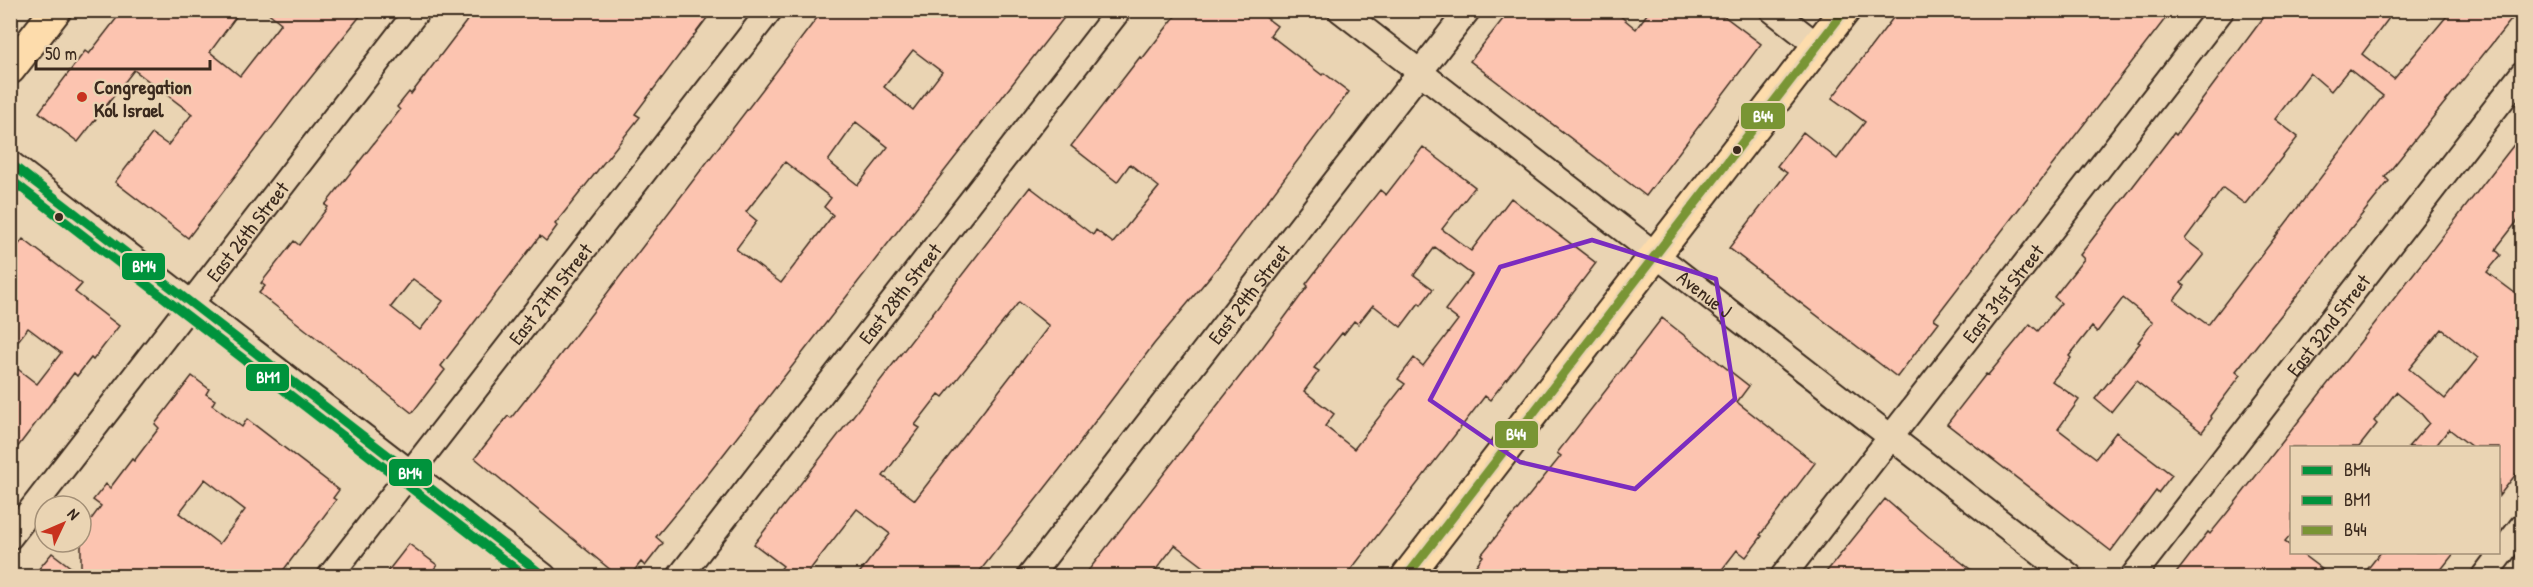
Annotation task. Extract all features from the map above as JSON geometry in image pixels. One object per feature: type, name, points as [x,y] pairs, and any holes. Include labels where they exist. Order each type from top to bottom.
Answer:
[{"type":"main road","points":[[10,69],[56,10]]},
{"type":"main road","points":[[1407,576],[1845,10]]},
{"type":"street","name":"East 26th Street","points":[[10,537],[418,10]]},
{"type":"street","name":"East 27th Street","points":[[330,576],[770,10]]},
{"type":"street","name":"East 28th Street","points":[[680,576],[1119,10]]},
{"type":"street","name":"Avenue J","points":[[1340,10],[2070,576]]},
{"type":"street","name":"East 29th Street","points":[[1030,576],[1468,10]]},
{"type":"street","points":[[1772,10],[1818,46]]},
{"type":"street","name":"East 31st Street","points":[[1783,576],[2222,10]]},
{"type":"street","name":"East 32nd Street","points":[[2133,576],[2523,74]]},
{"type":"street","points":[[10,163],[544,576]]},
{"type":"street","points":[[2484,576],[2523,526]]},
{"type":"highlighted area","points":[[1592,240],[1716,279],[1735,399],[1635,489],[1520,462],[1430,400],[1500,267]]},
{"type":"building","points":[[123,10],[241,10],[210,52],[240,76],[281,23],[265,10],[365,10],[292,101],[188,238],[115,182],[152,134],[168,145],[192,114],[134,70],[78,142],[39,112],[85,51],[89,54]]},
{"type":"building","points":[[475,10],[713,10],[635,114],[640,117],[555,224],[557,226],[546,241],[540,236],[441,366],[445,370],[412,413],[259,293],[265,286],[261,283],[294,241],[299,245],[328,207],[325,205],[400,110],[397,107],[409,92],[411,94]],"holes":[[[413,279],[443,301],[420,330],[391,307]]]},
{"type":"building","points":[[823,10],[1070,10],[709,473],[656,537],[663,543],[645,566],[641,562],[630,576],[618,576],[475,458],[508,416],[511,418]],"holes":[[[913,50],[942,72],[913,110],[884,87]],[[856,122],[888,147],[858,185],[828,161]],[[785,162],[831,198],[824,207],[833,215],[781,283],[736,249],[757,221],[746,212]]]},
{"type":"building","points":[[1180,10],[1256,10],[1277,26],[1270,35],[1322,75],[1324,73],[1349,92],[1217,268],[1154,344],[1082,441],[976,576],[857,576],[890,534],[857,509],[805,576],[775,576],[783,566],[754,544],[1030,187],[1093,235],[1096,230],[1113,243],[1159,187],[1130,164],[1117,182],[1071,146],[1140,57],[1142,59]],"holes":[[[1019,302],[1049,326],[915,500],[883,476],[920,428],[915,425],[939,394],[943,397]]]},
{"type":"building","points":[[1510,10],[1613,10],[1636,29],[1650,10],[1716,10],[1761,44],[1646,196],[1470,61]]},
{"type":"building","points":[[1899,10],[2172,10],[1934,319],[1939,322],[1897,377],[1729,248],[1787,173],[1777,166],[1803,132],[1837,159],[1865,122],[1832,98]]},
{"type":"building","points":[[2269,10],[2395,10],[2362,54],[2394,79],[2452,10],[2519,10],[2385,177],[2389,181],[2236,371],[2241,375],[2210,416],[2212,418],[2202,432],[2136,381],[2111,412],[2095,399],[2140,343],[2138,342],[2153,322],[2123,298],[2097,332],[2092,327],[2069,356],[2071,358],[2052,381],[2079,400],[2058,429],[2096,458],[2116,432],[2172,475],[2158,493],[2156,491],[2111,551],[1947,424],[1986,374],[1988,375],[2030,324],[2038,331],[2061,303],[2054,297],[2084,259],[2080,255],[2174,133],[2176,135]],"holes":[[[2349,69],[2383,96],[2208,325],[2174,300],[2185,286],[2181,283],[2204,254],[2185,239],[2223,188],[2245,204],[2298,137],[2275,119],[2310,73],[2331,91]]]},
{"type":"building","points":[[2523,133],[2523,214],[2498,246],[2496,250],[2501,255],[2487,272],[2523,299],[2523,465],[2500,495],[2500,446],[2471,446],[2449,429],[2436,446],[2409,446],[2429,423],[2418,410],[2396,392],[2374,421],[2377,424],[2360,446],[2290,446],[2290,536],[2285,542],[2290,546],[2290,554],[2302,554],[2331,576],[2174,576],[2208,532],[2210,534]],"holes":[[[2442,329],[2478,358],[2445,399],[2409,369]]]},
{"type":"building","points":[[1423,147],[1475,187],[1442,229],[1471,251],[1511,198],[1596,263],[1490,400],[1485,396],[1346,576],[1216,576],[1175,545],[1151,576],[1084,576],[1262,348],[1308,286],[1306,284],[1380,190],[1386,195]],"holes":[[[1435,247],[1472,275],[1445,310],[1458,320],[1423,366],[1414,358],[1398,379],[1405,384],[1354,449],[1325,426],[1334,414],[1304,391],[1319,371],[1314,368],[1342,333],[1344,334],[1354,321],[1358,324],[1373,305],[1401,327],[1433,289],[1414,275]]]},
{"type":"building","points":[[23,239],[82,284],[75,292],[119,326],[93,360],[91,358],[77,376],[74,373],[10,457],[10,363],[37,384],[61,353],[28,328],[10,351],[10,256]]},
{"type":"building","points":[[1662,318],[1749,386],[1737,402],[1815,463],[1760,535],[1762,536],[1746,557],[1737,550],[1717,576],[1468,576],[1483,556],[1481,555],[1561,456],[1557,453]]},
{"type":"building","points":[[192,376],[209,389],[206,394],[215,400],[212,405],[242,427],[247,419],[339,490],[333,498],[336,500],[278,576],[33,576],[51,554],[81,575],[81,554],[93,554],[93,517],[101,506],[93,500],[106,484],[110,488],[159,428],[155,424]],"holes":[[[205,479],[245,510],[219,544],[179,513]]]},
{"type":"building","points":[[1885,499],[1929,537],[1979,576],[1823,576]]},
{"type":"building","points":[[409,544],[437,565],[429,576],[384,576]]},
{"type":"building","points":[[2379,554],[2453,554],[2436,576],[2362,576]]},
{"type":"transit line","name":"B44","points":[[1407,576],[1845,10]]},
{"type":"transit line","name":"BM4","points":[[10,163],[544,576]]},
{"type":"transit line","name":"BM1","points":[[10,179],[525,576]]},
{"type":"place","name":"Congregation Kol Israel","points":[[82,97]]}]
